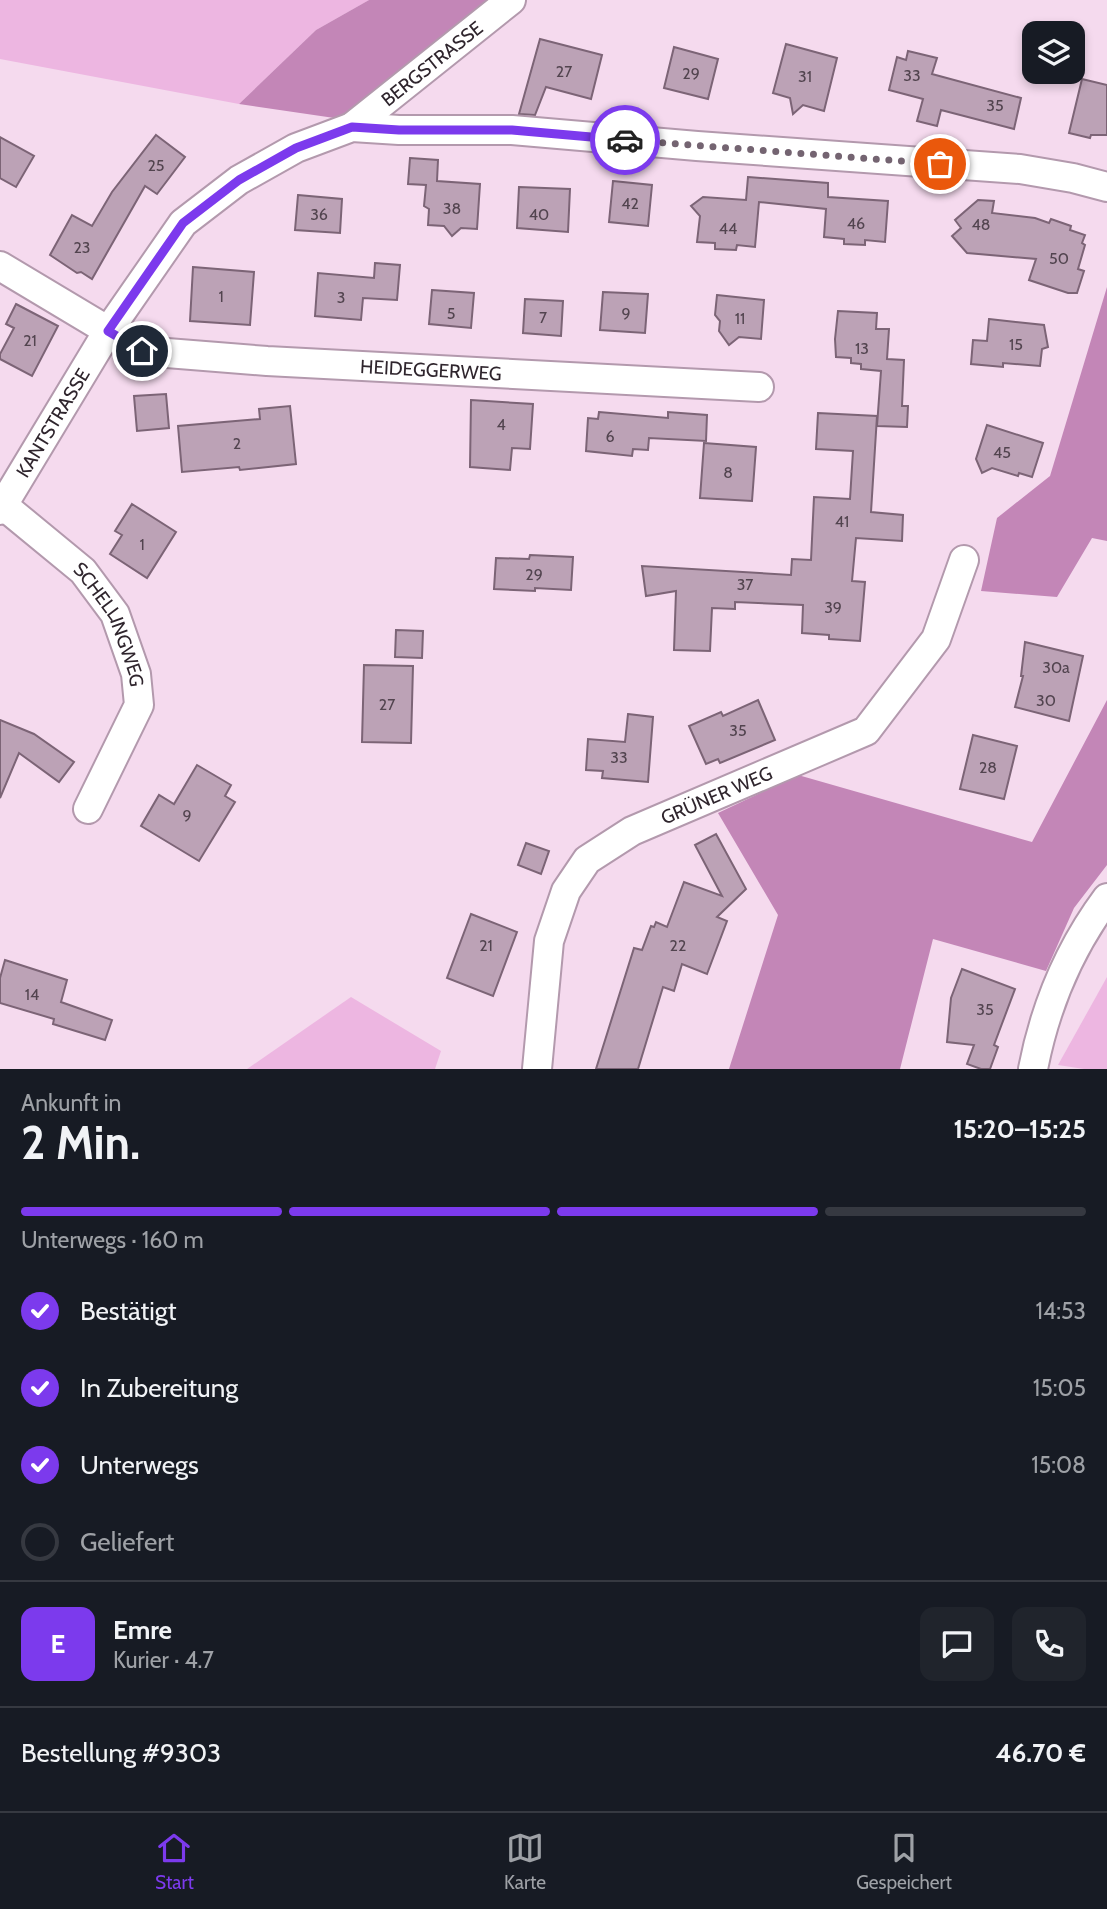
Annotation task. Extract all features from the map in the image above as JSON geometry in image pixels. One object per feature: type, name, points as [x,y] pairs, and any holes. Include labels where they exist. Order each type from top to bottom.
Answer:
[{"type":"street","name":"BERGSTRASSE","points":[[352,127],[511,0]]},
{"type":"street","name":"KANTSTRASSE","points":[[2,508],[108,331],[183,223],[239,180],[296,148],[352,127],[399,130],[512,130],[1020,169],[1107,187]]},
{"type":"street","name":"HEIDEGGERWEG","points":[[0,266],[142,351],[268,362],[759,387]]},
{"type":"street","name":"SCHELLINGWEG","points":[[2,508],[83,571],[115,614],[136,674],[139,705],[88,809]]},
{"type":"street","name":"GRÜNER WEG","points":[[537,1069],[549,941],[566,891],[587,860],[632,831],[866,731],[936,639],[964,559]]},
{"type":"street","points":[[1032,1069],[1041,1028],[1061,977],[1091,919],[1107,898]]},
{"type":"shaded area","points":[[0,0],[369,0],[316,30],[239,104],[0,59]]},
{"type":"shaded area","points":[[369,0],[498,0],[348,120],[239,104],[316,30]]},
{"type":"shaded area","points":[[1107,287],[1107,541],[1092,538],[1057,597],[981,591],[997,518],[1050,476]]},
{"type":"shaded area","points":[[1107,700],[1107,865],[1074,908],[1046,971],[933,939],[900,1069],[729,1069],[778,915],[718,813],[798,775],[1032,842]]},
{"type":"shaded area","points":[[1107,977],[1107,1069],[1058,1065]]},
{"type":"shaded area","points":[[351,997],[441,1051],[435,1069],[247,1069]]},
{"type":"building","points":[[540,39],[602,55],[591,99],[546,87],[535,115],[519,114]]},
{"type":"building","points":[[786,44],[837,58],[824,111],[803,105],[793,114],[790,98],[773,93]]},
{"type":"building","points":[[674,47],[718,59],[708,99],[664,88]]},
{"type":"building","points":[[908,51],[937,58],[932,74],[1021,98],[1014,129],[941,110],[937,126],[917,121],[923,99],[889,90],[897,57],[906,60]]},
{"type":"building","points":[[1085,80],[1107,85],[1107,135],[1091,135],[1090,138],[1069,133],[1081,84],[1085,84]]},
{"type":"building","points":[[156,135],[185,157],[157,194],[145,186],[92,279],[81,272],[77,273],[50,255],[72,215],[92,226],[112,192]]},
{"type":"building","points":[[0,137],[34,156],[16,187],[0,178]]},
{"type":"building","points":[[410,158],[438,160],[437,181],[480,184],[477,229],[461,228],[452,236],[444,226],[428,225],[429,209],[424,206],[426,185],[408,184]]},
{"type":"building","points":[[748,177],[828,183],[828,197],[888,201],[885,242],[865,240],[865,245],[844,244],[844,239],[824,237],[826,209],[759,202],[755,247],[737,245],[736,250],[715,249],[715,243],[697,242],[700,216],[691,206],[703,197],[746,200]]},
{"type":"building","points":[[613,181],[652,185],[648,226],[609,222]]},
{"type":"building","points":[[519,187],[570,189],[568,232],[517,228]]},
{"type":"building","points":[[298,195],[342,199],[340,233],[295,230]]},
{"type":"building","points":[[978,200],[994,201],[992,213],[1035,218],[1049,223],[1051,219],[1071,226],[1070,230],[1085,235],[1078,269],[1084,271],[1077,293],[1068,293],[1029,280],[1036,259],[967,253],[952,236],[961,228],[955,220]]},
{"type":"building","points":[[375,263],[400,265],[397,300],[363,298],[361,320],[315,316],[318,273],[374,278]]},
{"type":"building","points":[[193,267],[254,272],[250,325],[190,321]]},
{"type":"building","points":[[432,290],[474,293],[471,328],[429,324]]},
{"type":"building","points":[[603,292],[648,294],[645,333],[600,330]]},
{"type":"building","points":[[717,295],[764,300],[761,339],[739,337],[729,345],[719,331],[720,321],[715,315]]},
{"type":"building","points":[[525,299],[563,301],[561,336],[523,333]]},
{"type":"building","points":[[16,304],[58,326],[32,376],[0,359],[14,328],[6,324]]},
{"type":"building","points":[[838,311],[877,313],[876,329],[889,329],[887,359],[904,360],[902,406],[908,406],[907,427],[877,426],[881,371],[861,369],[861,364],[851,363],[851,358],[836,357]]},
{"type":"building","points":[[989,319],[1044,325],[1048,347],[1042,349],[1040,366],[971,364],[973,340],[987,341]]},
{"type":"building","points":[[166,394],[169,428],[137,431],[134,396]]},
{"type":"building","points":[[471,400],[533,404],[530,449],[512,448],[510,470],[470,467]]},
{"type":"building","points":[[290,406],[296,464],[182,472],[178,426],[260,419],[259,409]]},
{"type":"building","points":[[599,412],[668,418],[668,412],[707,415],[706,441],[649,438],[648,450],[633,449],[632,456],[586,451],[588,418],[598,419]]},
{"type":"building","points":[[818,413],[877,416],[871,512],[903,515],[902,541],[856,538],[852,581],[865,582],[860,641],[829,639],[829,635],[802,633],[803,605],[735,602],[735,609],[712,608],[710,651],[674,650],[676,591],[646,596],[642,566],[791,575],[792,559],[811,560],[814,497],[850,499],[853,451],[816,449]]},
{"type":"building","points":[[987,425],[1043,443],[1032,477],[992,468],[982,473],[976,459]]},
{"type":"building","points":[[704,443],[756,447],[752,501],[700,498]]},
{"type":"building","points":[[132,504],[176,532],[147,578],[110,554],[122,535],[115,531]]},
{"type":"building","points":[[530,555],[573,557],[571,590],[494,589],[496,558],[529,559]]},
{"type":"building","points":[[396,630],[423,631],[422,658],[395,657]]},
{"type":"building","points":[[1025,642],[1083,656],[1069,721],[1015,707],[1023,676]]},
{"type":"building","points":[[364,665],[413,666],[411,743],[362,742]]},
{"type":"building","points":[[758,700],[775,740],[720,763],[718,759],[706,764],[689,726],[721,712],[723,716]]},
{"type":"building","points":[[628,714],[653,717],[648,782],[602,778],[603,771],[586,770],[588,739],[625,742]]},
{"type":"building","points":[[0,720],[34,734],[74,762],[59,782],[19,753],[0,798]]},
{"type":"building","points":[[973,735],[1017,746],[1004,799],[960,789]]},
{"type":"building","points":[[197,765],[231,785],[225,796],[235,802],[199,861],[141,826],[159,795],[174,804]]},
{"type":"building","points":[[716,834],[746,889],[717,917],[727,921],[707,974],[682,964],[674,991],[663,987],[638,1069],[596,1069],[634,948],[642,950],[651,926],[654,927],[656,922],[667,927],[684,882],[722,896],[695,845]]},
{"type":"building","points":[[526,843],[549,851],[541,874],[518,865]]},
{"type":"building","points":[[471,914],[517,932],[493,996],[447,978]]},
{"type":"building","points":[[5,960],[67,980],[61,1002],[112,1020],[105,1040],[53,1024],[54,1019],[0,1003],[0,978]]},
{"type":"building","points":[[962,969],[1015,989],[994,1045],[998,1047],[990,1069],[967,1064],[974,1045],[947,1042],[951,998]]},
{"type":"way so far","points":[[625,140],[940,164]]},
{"type":"route","points":[[142,351],[108,331],[183,223],[239,180],[296,148],[352,127],[399,130],[512,130],[625,140]]}]
